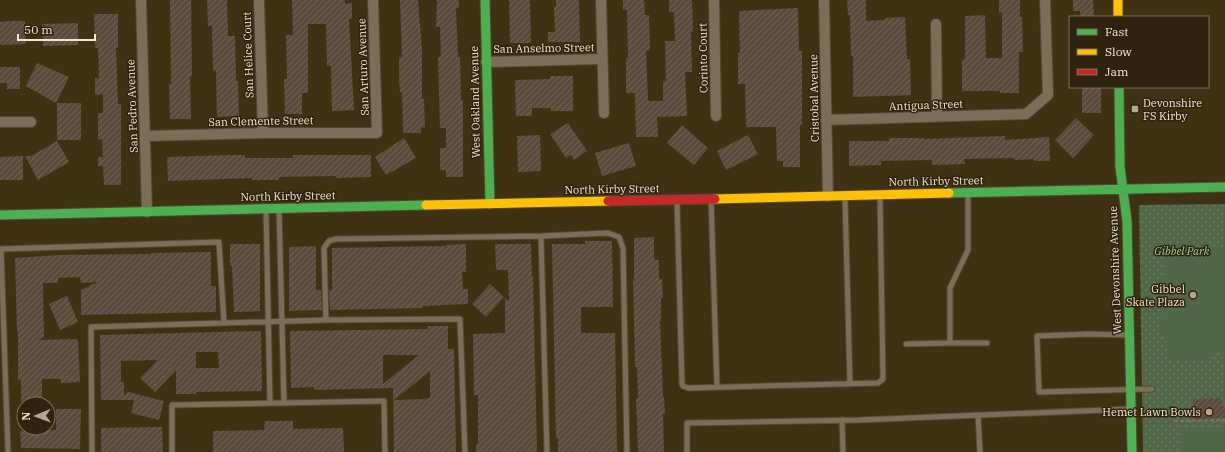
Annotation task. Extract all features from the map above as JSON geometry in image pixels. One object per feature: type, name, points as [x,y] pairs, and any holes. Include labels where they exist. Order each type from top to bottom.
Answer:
[{"type":"street","name":"San Pedro Avenue","points":[[141,0],[147,212]]},
{"type":"street","name":"San Helice Court","points":[[259,0],[263,133]]},
{"type":"street","name":"San Arturo Avenue","points":[[373,0],[377,133]]},
{"type":"street","name":"West Oakland Avenue","points":[[485,0],[490,204]]},
{"type":"street","points":[[601,0],[604,113]]},
{"type":"street","name":"Corinto Court","points":[[714,0],[716,116]]},
{"type":"street","name":"Cristobal Avenue","points":[[824,0],[828,196]]},
{"type":"street","name":"Antigua Street","points":[[826,120],[1026,114],[1048,95],[1045,0]]},
{"type":"street","points":[[1118,0],[1118,16]]},
{"type":"street","points":[[936,24],[937,116]]},
{"type":"street","name":"San Anselmo Street","points":[[486,62],[602,59]]},
{"type":"street","name":"West Devonshire Avenue","points":[[1119,88],[1120,167],[1127,221],[1132,452]]},
{"type":"street","points":[[0,122],[31,122]]},
{"type":"street","name":"San Clemente Street","points":[[145,136],[263,133],[377,133]]},
{"type":"street","name":"North Kirby Street","points":[[0,215],[1225,187]]},
{"type":"lane","points":[[950,343],[950,288],[968,250],[968,192]]},
{"type":"lane","points":[[677,199],[682,384],[688,388],[717,388],[878,383],[882,379],[880,194]]},
{"type":"lane","points":[[845,195],[850,384]]},
{"type":"lane","points":[[711,198],[717,388]]},
{"type":"lane","points":[[266,208],[270,403]]},
{"type":"lane","points":[[279,208],[284,402]]},
{"type":"lane","points":[[326,320],[324,248],[329,241],[608,233],[619,237],[622,242],[627,452]]},
{"type":"lane","points":[[541,236],[547,452]]},
{"type":"lane","points":[[8,452],[1,249],[219,242],[224,323]]},
{"type":"lane","points":[[92,452],[91,327],[326,320],[460,319],[465,452]]},
{"type":"lane","points":[[1130,335],[1089,334],[1037,336],[1039,392],[1152,389]]},
{"type":"lane","points":[[906,344],[987,343]]},
{"type":"lane","points":[[172,452],[172,405],[384,401],[385,452]]},
{"type":"lane","points":[[687,452],[687,423],[842,420],[1131,409]]},
{"type":"lane","points":[[978,415],[980,452]]},
{"type":"lane","points":[[842,420],[843,452]]},
{"type":"path","points":[[1174,421],[1225,420]]},
{"type":"green space","name":"Gibbel Park","points":[[1225,204],[1225,452],[1143,452],[1139,205]]},
{"type":"green space","name":"Gibbel Skate Plaza","points":[[1225,246],[1225,361],[1222,361],[1221,353],[1213,353],[1208,360],[1168,361],[1165,334],[1159,334],[1159,325],[1162,321],[1161,278],[1163,278],[1163,250],[1165,247]]},
{"type":"green space","points":[[1225,427],[1225,452],[1180,452],[1179,428]]},
{"type":"building","points":[[170,0],[191,0],[191,119],[170,119]]},
{"type":"building","points":[[207,0],[227,0],[228,36],[235,36],[236,81],[238,81],[239,116],[217,117],[216,71],[213,71],[212,26],[208,26]]},
{"type":"building","points":[[292,0],[345,0],[345,4],[352,3],[352,19],[349,19],[354,110],[332,111],[331,66],[327,66],[326,24],[308,24],[308,93],[302,93],[302,114],[285,114],[284,79],[287,79],[286,35],[293,35]]},
{"type":"building","points":[[400,0],[418,0],[422,49],[422,99],[424,99],[425,127],[421,128],[421,133],[403,133],[402,92],[400,92],[399,77],[399,57],[402,57]]},
{"type":"building","points":[[437,0],[459,0],[459,8],[456,8],[458,57],[460,57],[461,100],[463,100],[463,177],[446,177],[446,170],[440,170],[440,148],[446,148],[446,128],[440,128],[438,57],[441,57],[440,27],[436,27]]},
{"type":"building","points":[[509,0],[530,0],[531,43],[510,43]]},
{"type":"building","points":[[556,0],[579,0],[580,42],[548,42],[548,32],[555,32],[554,7],[556,7]]},
{"type":"building","points":[[623,0],[644,0],[645,15],[649,15],[650,50],[646,51],[648,101],[663,101],[663,81],[666,81],[665,41],[675,41],[674,12],[669,12],[669,0],[692,0],[692,72],[685,72],[687,116],[657,117],[658,137],[636,137],[635,93],[626,93],[626,58],[628,58],[627,10],[623,10]]},
{"type":"building","points":[[847,0],[866,0],[866,21],[905,17],[907,59],[910,59],[911,95],[853,97],[853,56],[851,56],[850,15],[848,15]]},
{"type":"building","points":[[999,0],[1020,0],[1023,52],[1019,52],[1019,93],[1000,93],[1000,91],[962,91],[962,60],[965,59],[965,16],[985,15],[986,58],[1002,58],[1002,12],[999,13]]},
{"type":"building","points":[[1073,0],[1093,0],[1094,16],[1080,16],[1080,11],[1073,11]]},
{"type":"building","points":[[798,8],[799,51],[802,51],[802,125],[800,125],[800,167],[783,167],[783,161],[777,161],[776,127],[746,127],[745,84],[738,84],[738,53],[740,53],[739,11]]},
{"type":"building","points":[[94,14],[118,14],[118,48],[116,48],[118,104],[121,104],[121,185],[104,185],[103,166],[98,166],[98,157],[103,157],[102,139],[98,140],[98,113],[103,113],[103,94],[95,95],[95,78],[99,78],[98,48],[95,48]]},
{"type":"building","points":[[25,21],[26,44],[0,45],[0,22]]},
{"type":"building","points":[[78,23],[78,45],[43,46],[42,24]]},
{"type":"building","points":[[37,63],[69,77],[56,103],[26,86]]},
{"type":"building","points":[[0,67],[20,67],[20,89],[7,89],[7,83],[0,83]]},
{"type":"building","points":[[550,76],[573,76],[573,111],[551,111],[551,108],[532,108],[532,116],[516,116],[515,80],[550,79]]},
{"type":"building","points":[[1082,88],[1101,88],[1101,113],[1082,113]]},
{"type":"building","points":[[57,103],[81,103],[81,140],[57,140]]},
{"type":"building","points":[[1076,118],[1094,135],[1073,158],[1055,140]]},
{"type":"building","points":[[568,123],[587,151],[574,160],[571,155],[566,158],[550,134]]},
{"type":"building","points":[[682,125],[708,148],[694,165],[667,143]]},
{"type":"building","points":[[540,135],[541,171],[518,172],[517,136]]},
{"type":"building","points":[[748,135],[758,154],[726,170],[717,151]]},
{"type":"building","points":[[1005,136],[1005,140],[1049,137],[1050,161],[1034,161],[1034,159],[1014,160],[1014,158],[964,159],[965,164],[932,165],[932,160],[881,161],[881,165],[849,166],[849,141],[889,141],[889,138],[924,139]]},
{"type":"building","points":[[404,138],[416,158],[386,175],[375,157]]},
{"type":"building","points":[[57,141],[69,162],[38,180],[25,156],[31,156]]},
{"type":"building","points":[[629,143],[636,166],[602,176],[595,153]]},
{"type":"building","points":[[245,155],[245,158],[293,158],[293,155],[371,155],[371,177],[279,177],[279,180],[252,180],[252,178],[168,181],[167,157]]},
{"type":"building","points":[[23,156],[23,180],[0,180],[0,157]]},
{"type":"building","points":[[654,237],[654,260],[659,260],[659,279],[662,279],[663,298],[661,298],[660,321],[665,414],[663,414],[664,452],[638,452],[636,398],[638,398],[637,367],[635,367],[633,279],[634,238]]},
{"type":"building","points":[[585,241],[612,241],[613,307],[581,307],[581,333],[615,333],[617,452],[558,452],[558,438],[556,438],[552,244],[585,244]]},
{"type":"building","points":[[230,244],[260,244],[260,311],[234,312],[232,266],[230,266]]},
{"type":"building","points":[[466,244],[466,272],[462,272],[463,289],[468,289],[468,304],[423,306],[423,308],[330,310],[329,290],[332,290],[332,248],[446,246]]},
{"type":"building","points":[[495,244],[531,244],[537,452],[476,452],[476,444],[478,444],[478,395],[474,395],[473,334],[505,333],[505,298],[509,301],[508,270],[496,270]]},
{"type":"building","points":[[316,246],[316,290],[321,290],[322,310],[289,311],[289,247]]},
{"type":"building","points":[[211,252],[211,286],[216,286],[216,312],[81,315],[81,290],[98,282],[81,283],[80,277],[58,278],[58,283],[43,283],[44,337],[38,340],[78,339],[80,382],[61,383],[61,379],[42,379],[42,396],[21,396],[21,380],[18,380],[18,331],[15,258],[61,255]]},
{"type":"building","points":[[490,284],[504,297],[486,317],[472,304]]},
{"type":"building","points":[[67,296],[78,322],[60,330],[49,304]]},
{"type":"building","points":[[428,326],[448,326],[448,349],[454,349],[456,452],[394,452],[393,388],[314,390],[314,387],[291,388],[290,331],[428,329]],"holes":[[[383,355],[419,355],[383,384]],[[430,371],[430,398],[394,400]]]},
{"type":"building","points":[[261,331],[262,391],[196,392],[196,394],[176,394],[176,370],[155,392],[140,378],[158,360],[121,361],[121,382],[124,382],[124,396],[128,392],[164,401],[159,420],[131,413],[134,400],[101,400],[100,335]],"holes":[[[196,352],[218,352],[219,368],[196,368]]]},
{"type":"building","name":"Hemet Lawn Bowls","points":[[1221,398],[1222,406],[1225,406],[1225,418],[1194,420],[1193,399]]},
{"type":"building","points":[[56,409],[81,409],[80,449],[21,448],[20,436],[56,436]]},
{"type":"building","points":[[265,421],[293,421],[293,429],[343,428],[344,452],[213,452],[213,431],[264,430]]},
{"type":"building","points":[[162,427],[163,452],[101,452],[101,428]]},
{"type":"traffic: fast","points":[[485,0],[490,204]]},
{"type":"traffic: fast","points":[[1119,88],[1120,167],[1127,221],[1132,452]]},
{"type":"traffic: fast","points":[[949,193],[1225,187]]},
{"type":"traffic: fast","points":[[0,215],[426,205]]},
{"type":"traffic: slow","points":[[1118,0],[1118,16]]},
{"type":"traffic: slow","points":[[715,199],[949,193]]},
{"type":"traffic: slow","points":[[426,205],[608,201]]},
{"type":"traffic: jam","points":[[608,201],[715,199]]},
{"type":"place","name":"Devonshire FS Kirby","points":[[1135,109]]},
{"type":"place","name":"Gibbel Skate Plaza","points":[[1193,295]]},
{"type":"place","name":"Hemet Lawn Bowls","points":[[1209,412]]}]
